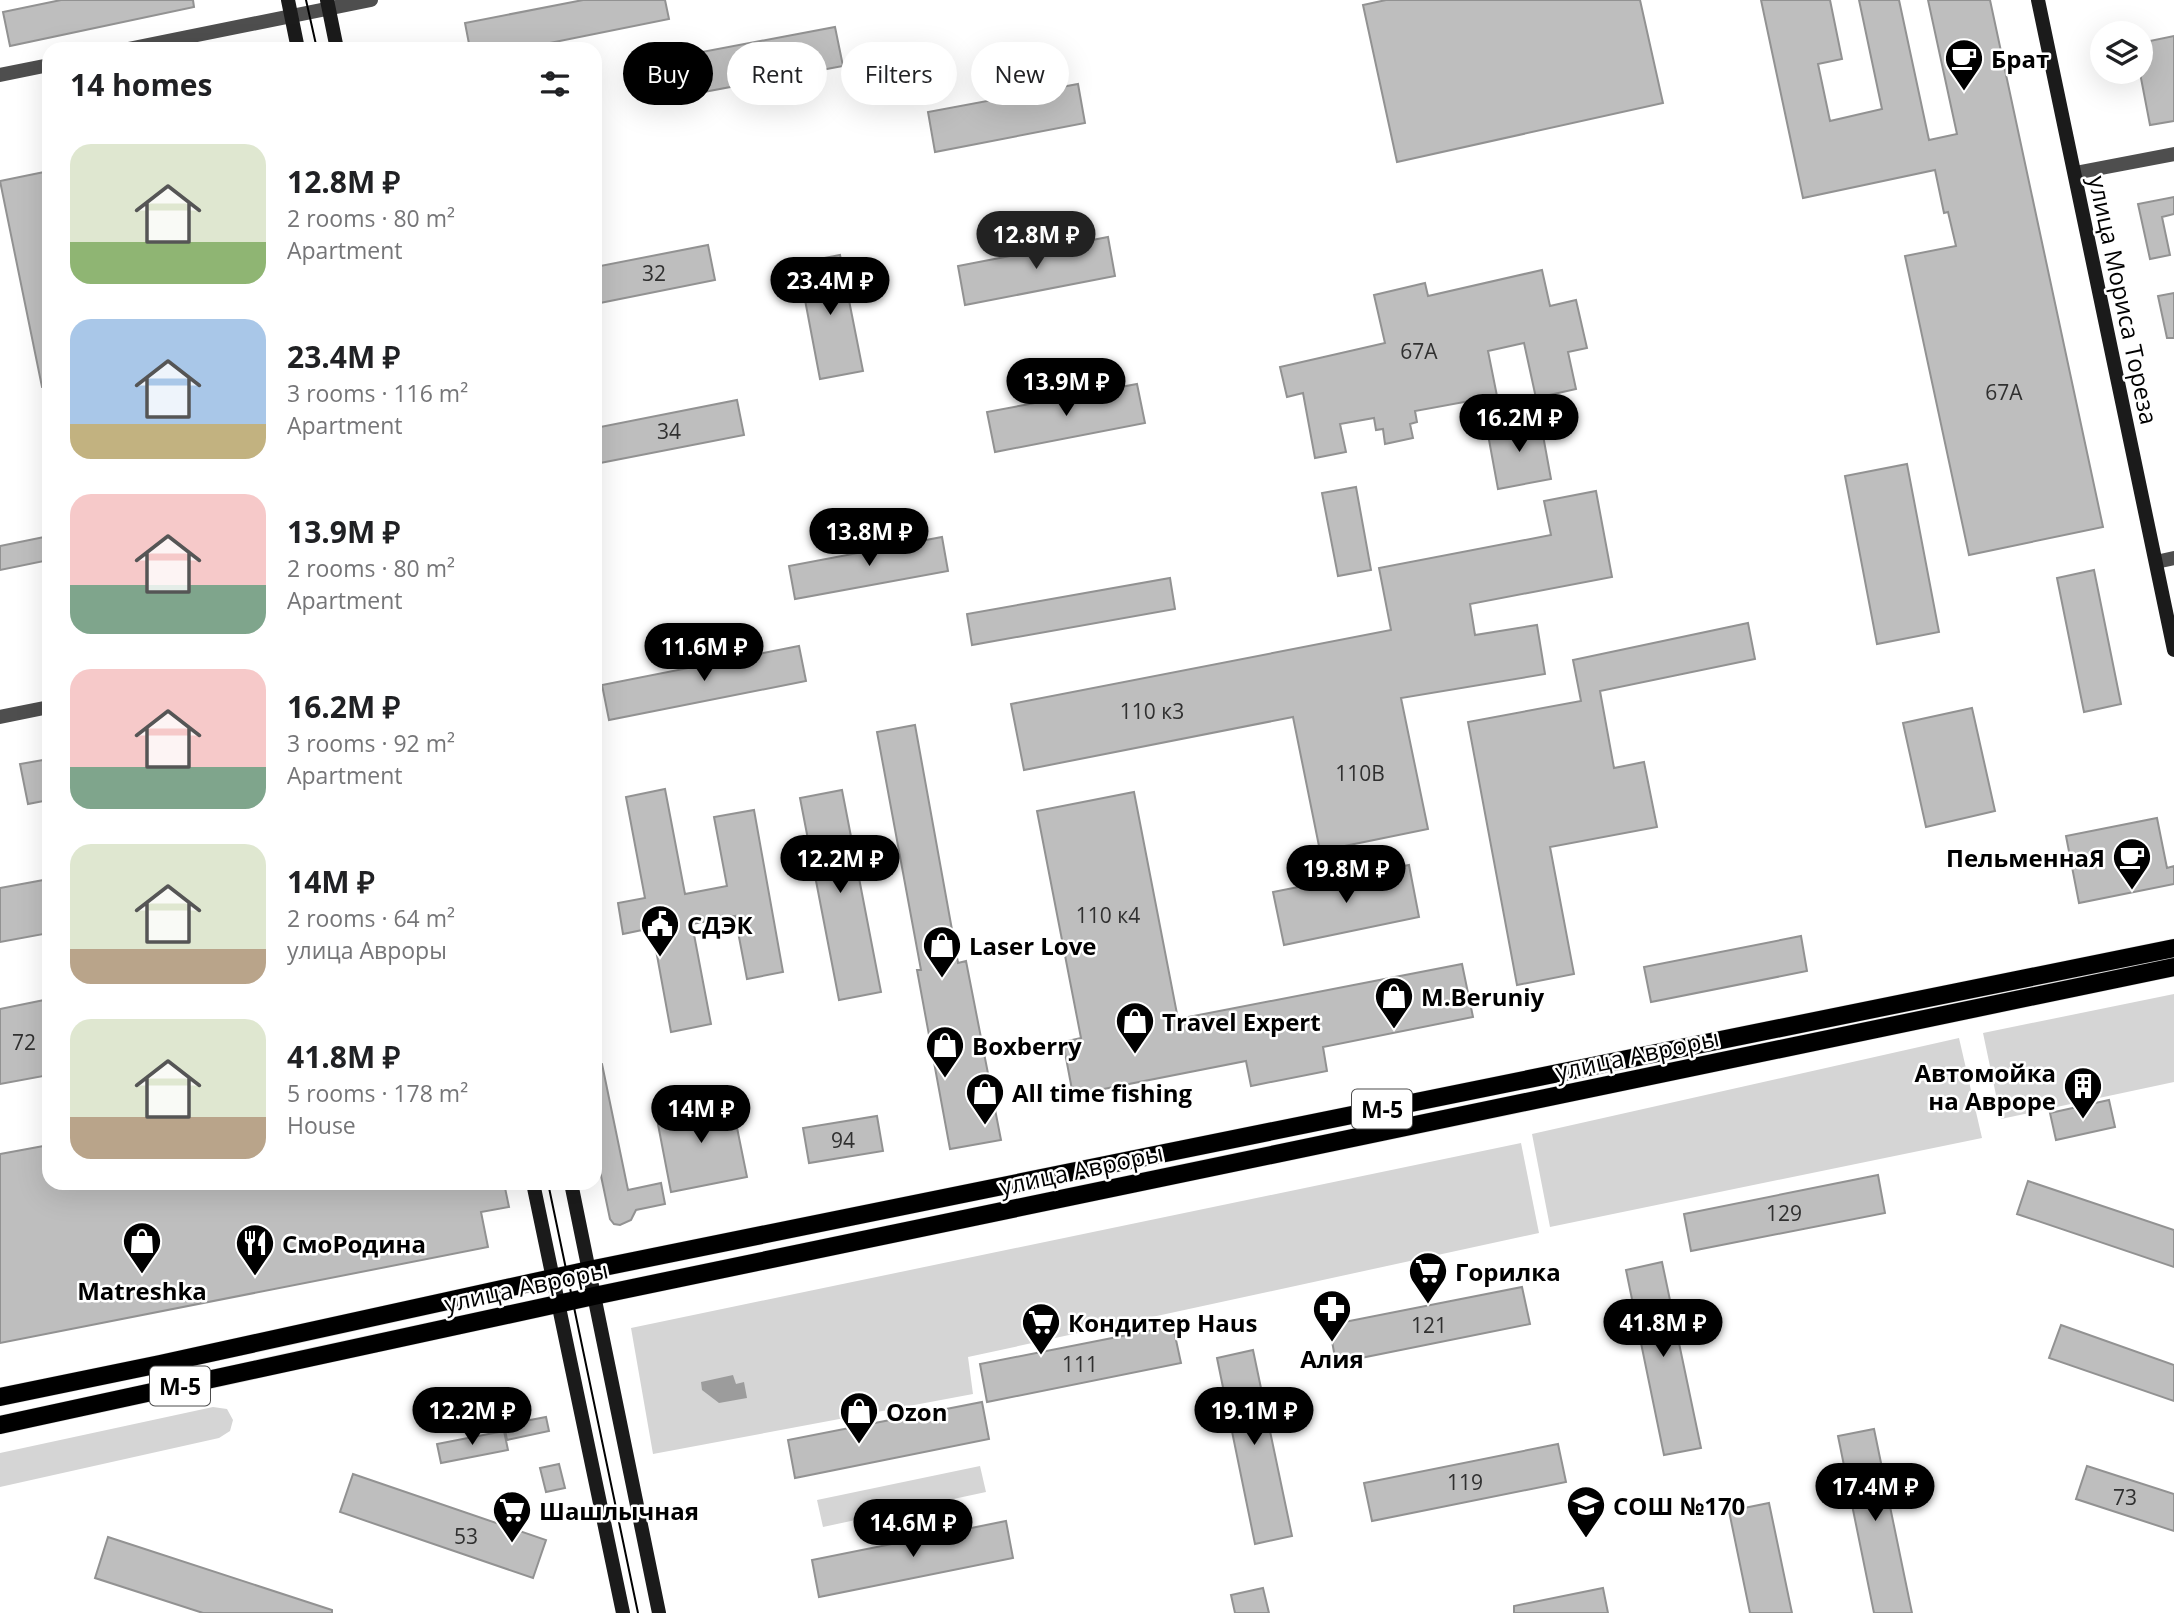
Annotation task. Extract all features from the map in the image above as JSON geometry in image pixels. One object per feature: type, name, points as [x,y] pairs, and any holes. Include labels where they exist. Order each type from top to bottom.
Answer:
[{"type":"main road","points":[[288,0],[298,42]]},
{"type":"main road","name":"улица Мориса Тореза","points":[[2038,0],[2174,650]]},
{"type":"main road","points":[[327,4],[335,42]]},
{"type":"main road","name":"улица Авроры","points":[[0,1397],[589,1270],[2174,948]]},
{"type":"main road","name":"улица Авроры","points":[[0,1425],[594,1296],[2174,967]]},
{"type":"main road","points":[[534,1190],[622,1613]]},
{"type":"main road","points":[[572,1190],[659,1613]]},
{"type":"street","points":[[163,42],[292,16],[327,4],[371,0]]},
{"type":"street","points":[[0,75],[42,66]]},
{"type":"street","points":[[2075,173],[2174,154]]},
{"type":"street","points":[[2156,562],[2174,558]]},
{"type":"street","points":[[0,717],[42,708]]},
{"type":"shaded area","points":[[2174,994],[2174,1082],[2001,1119],[1983,1033]]},
{"type":"shaded area","points":[[1959,1038],[1982,1138],[1550,1227],[1532,1134]]},
{"type":"shaded area","points":[[1521,1143],[1539,1233],[968,1357],[973,1394],[653,1454],[631,1328]]},
{"type":"shaded area","points":[[733,1375],[736,1384],[744,1382],[747,1398],[719,1403],[702,1390],[701,1382]]},
{"type":"shaded area","points":[[213,1407],[227,1409],[233,1420],[230,1431],[219,1438],[0,1487],[0,1453]]},
{"type":"shaded area","points":[[980,1466],[986,1492],[823,1527],[817,1500]]},
{"type":"building","points":[[61,0],[193,0],[194,7],[10,46],[3,12]]},
{"type":"building","points":[[583,0],[665,0],[669,19],[555,42],[469,42],[465,23]]},
{"type":"building","points":[[1386,0],[1640,0],[1663,103],[1397,162],[1363,5]]},
{"type":"building","points":[[1761,0],[1830,0],[1842,59],[1818,64],[1830,121],[1882,109],[1859,0],[1899,0],[1929,140],[1957,134],[1928,0],[1990,0],[2103,527],[1969,555],[1905,256],[1956,246],[1948,212],[1944,213],[1935,170],[1803,198]]},
{"type":"building","points":[[835,27],[841,66],[827,69],[827,42],[755,42]]},
{"type":"building","points":[[2174,36],[2174,121],[2150,125],[2142,84],[2153,84],[2153,40]]},
{"type":"building","points":[[727,47],[727,88],[713,90],[713,50]]},
{"type":"building","points":[[1078,84],[1085,123],[935,152],[928,112],[971,104],[1069,105],[1069,86]]},
{"type":"building","points":[[42,172],[42,387],[0,181]]},
{"type":"building","points":[[2174,197],[2174,214],[2162,217],[2170,255],[2150,259],[2138,204]]},
{"type":"building","points":[[1108,237],[1115,276],[965,305],[958,266]]},
{"type":"building","points":[[708,245],[715,280],[602,303],[602,266]]},
{"type":"building","points":[[840,255],[863,371],[820,379],[798,263]]},
{"type":"building","points":[[1542,270],[1550,306],[1576,300],[1587,348],[1568,352],[1576,389],[1536,398],[1524,343],[1488,351],[1497,396],[1415,411],[1417,422],[1410,424],[1413,438],[1385,444],[1383,429],[1376,430],[1374,418],[1340,424],[1346,452],[1315,458],[1303,393],[1287,397],[1280,367],[1385,343],[1374,295],[1425,283],[1428,296]]},
{"type":"building","points":[[2174,293],[2174,338],[2167,338],[2158,296]]},
{"type":"building","points":[[1137,384],[1145,423],[995,452],[987,412]]},
{"type":"building","points":[[737,400],[744,435],[602,463],[602,427]]},
{"type":"building","points":[[1540,419],[1551,479],[1498,489],[1487,429]]},
{"type":"building","points":[[1907,464],[1939,632],[1877,644],[1845,476]]},
{"type":"building","points":[[1356,487],[1371,570],[1338,576],[1322,493]]},
{"type":"building","points":[[1596,491],[1612,577],[1470,604],[1475,635],[1537,625],[1545,674],[1401,698],[1428,829],[1320,851],[1293,717],[1024,770],[1011,704],[1391,630],[1379,568],[1551,535],[1544,501]]},
{"type":"building","points":[[42,537],[42,561],[0,570],[0,546]]},
{"type":"building","points":[[942,537],[948,571],[795,599],[789,566]]},
{"type":"building","points":[[2094,570],[2121,704],[2084,712],[2057,578]]},
{"type":"building","points":[[1170,578],[1175,609],[972,645],[967,614]]},
{"type":"building","points":[[1748,623],[1755,659],[1600,691],[1614,768],[1644,762],[1657,827],[1550,847],[1574,974],[1517,985],[1468,722],[1581,701],[1573,660]]},
{"type":"building","points":[[799,646],[806,681],[609,720],[602,685]]},
{"type":"building","points":[[1972,708],[1995,811],[1926,827],[1903,723]]},
{"type":"building","points":[[915,725],[958,963],[966,961],[1001,1140],[950,1149],[917,970],[921,970],[877,732]]},
{"type":"building","points":[[42,760],[42,801],[28,804],[20,764]]},
{"type":"building","points":[[665,789],[685,894],[727,886],[714,817],[754,810],[783,972],[747,979],[735,916],[692,924],[711,1024],[671,1032],[652,928],[623,934],[618,903],[645,898],[626,797]]},
{"type":"building","points":[[842,790],[881,992],[839,1000],[800,798]]},
{"type":"building","points":[[1134,792],[1178,1019],[1462,964],[1473,1017],[1323,1047],[1327,1071],[1251,1086],[1246,1061],[1073,1095],[1063,1042],[1081,1038],[1037,811]]},
{"type":"building","points":[[2157,818],[2167,868],[2174,866],[2174,884],[2079,903],[2066,836]]},
{"type":"building","points":[[1409,865],[1419,917],[1284,945],[1273,892]]},
{"type":"building","points":[[42,880],[42,934],[0,942],[0,888]]},
{"type":"building","points":[[1801,936],[1807,971],[1651,1002],[1644,967]]},
{"type":"building","points":[[42,1000],[42,1076],[0,1084],[0,1009]]},
{"type":"building","points":[[602,1064],[628,1190],[661,1183],[665,1204],[636,1210],[631,1220],[620,1225],[614,1224],[610,1219],[602,1181]]},
{"type":"building","points":[[731,1098],[747,1177],[671,1192],[656,1114]]},
{"type":"building","name":"Автомойка на Авроре","points":[[2109,1100],[2115,1127],[2056,1140],[2050,1113]]},
{"type":"building","points":[[877,1116],[883,1151],[809,1163],[803,1128]]},
{"type":"building","points":[[42,1146],[42,1190],[505,1190],[509,1207],[481,1212],[488,1247],[0,1343],[0,1154]]},
{"type":"building","points":[[1878,1175],[1885,1213],[1691,1251],[1684,1214]]},
{"type":"building","points":[[2028,1181],[2174,1230],[2174,1267],[2017,1214]]},
{"type":"building","points":[[1662,1262],[1701,1448],[1664,1455],[1626,1270]]},
{"type":"building","points":[[1522,1287],[1530,1324],[1336,1363],[1329,1325]]},
{"type":"building","points":[[2061,1325],[2174,1365],[2174,1401],[2049,1358]]},
{"type":"building","points":[[1173,1326],[1181,1363],[987,1402],[980,1364]]},
{"type":"building","points":[[1253,1350],[1292,1536],[1255,1544],[1217,1358]]},
{"type":"building","points":[[982,1402],[989,1439],[795,1478],[788,1440]]},
{"type":"building","points":[[546,1417],[549,1431],[507,1440],[504,1425]]},
{"type":"building","points":[[1874,1429],[1912,1613],[1874,1613],[1838,1436]]},
{"type":"building","points":[[504,1431],[508,1450],[441,1463],[437,1444]]},
{"type":"building","points":[[1558,1444],[1566,1482],[1372,1521],[1364,1483]]},
{"type":"building","points":[[559,1464],[565,1488],[546,1492],[540,1468]]},
{"type":"building","points":[[2087,1466],[2174,1494],[2174,1531],[2076,1499]]},
{"type":"building","points":[[353,1474],[546,1540],[533,1578],[340,1512]]},
{"type":"building","points":[[1769,1503],[1792,1613],[1750,1613],[1729,1511]]},
{"type":"building","points":[[1006,1521],[1013,1558],[819,1597],[812,1560]]},
{"type":"building","points":[[108,1537],[332,1610],[332,1613],[203,1613],[95,1578]]},
{"type":"building","points":[[1263,1588],[1269,1613],[1235,1613],[1231,1595]]},
{"type":"building","points":[[1603,1588],[1608,1613],[1514,1613],[1514,1606]]},
{"type":"tram line","points":[[306,0],[315,42]]},
{"type":"tram line","points":[[549,1190],[638,1613]]},
{"type":"place","name":"Брат","points":[[1964,92]]},
{"type":"place","name":"ПельменнаЯ","points":[[2132,891]]},
{"type":"place","name":"СДЭК","points":[[660,958]]},
{"type":"place","name":"Laser Love","points":[[942,979]]},
{"type":"place","name":"M.Beruniy","points":[[1394,1030]]},
{"type":"place","name":"Travel Expert","points":[[1135,1055]]},
{"type":"place","name":"Boxberry","points":[[945,1079]]},
{"type":"place","name":"Автомойка на Авроре","points":[[2083,1120]]},
{"type":"place","name":"All time fishing","points":[[985,1126]]},
{"type":"place","name":"Matreshka","points":[[142,1275]]},
{"type":"place","name":"СмоРодина","points":[[255,1277]]},
{"type":"place","name":"Горилка","points":[[1428,1305]]},
{"type":"place","name":"Алия","points":[[1332,1343]]},
{"type":"place","name":"Кондитер Haus","points":[[1041,1356]]},
{"type":"place","name":"Ozon","points":[[859,1445]]},
{"type":"place","name":"СОШ №170","points":[[1586,1539]]},
{"type":"place","name":"Шашлычная","points":[[512,1544]]}]
